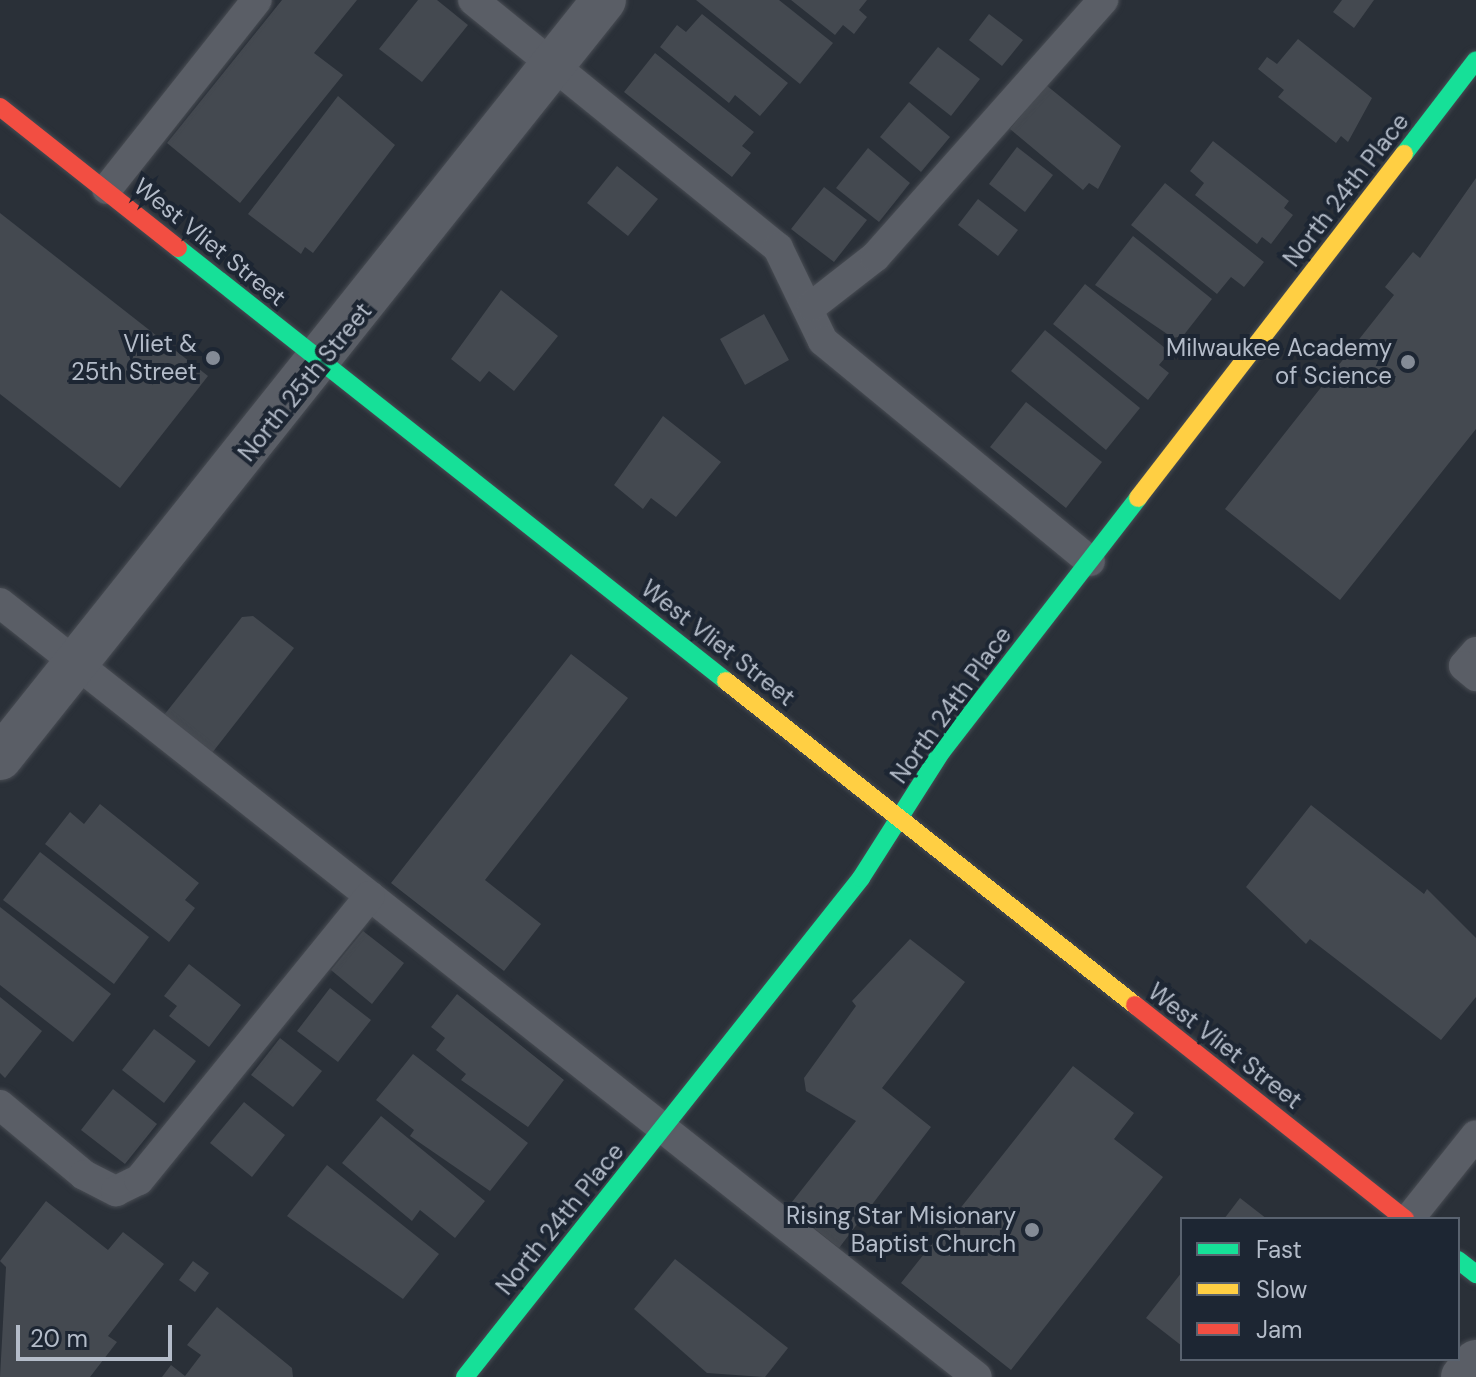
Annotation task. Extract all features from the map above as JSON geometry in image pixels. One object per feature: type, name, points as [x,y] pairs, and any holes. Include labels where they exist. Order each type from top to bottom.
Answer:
[{"type":"street","name":"North 25th Street","points":[[0,758],[322,361],[604,0]]},
{"type":"street","name":"North 24th Place","points":[[465,1377],[861,878],[898,818],[1090,561],[1476,60]]},
{"type":"street","name":"West Vliet Street","points":[[0,107],[1404,1217]]},
{"type":"street","points":[[1460,1262],[1476,1274]]},
{"type":"street","points":[[1463,1377],[1476,1362]]},
{"type":"lane","points":[[107,189],[257,0]]},
{"type":"lane","points":[[473,0],[778,248],[812,306],[823,341],[1090,561]]},
{"type":"lane","points":[[812,306],[875,257],[1103,0]]},
{"type":"lane","points":[[0,603],[664,1127],[970,1375]]},
{"type":"lane","points":[[1476,652],[1464,666],[1476,676]]},
{"type":"lane","points":[[0,1105],[84,1175],[116,1191],[139,1180],[370,896]]},
{"type":"lane","points":[[1409,1217],[1476,1135]]},
{"type":"building","points":[[282,0],[357,0],[314,53],[343,75],[240,203],[167,143]]},
{"type":"building","points":[[418,0],[437,0],[468,25],[422,82],[379,49]]},
{"type":"building","points":[[696,0],[779,0],[833,43],[800,84]]},
{"type":"building","points":[[791,0],[867,0],[859,10],[867,17],[854,34],[843,25],[835,35]]},
{"type":"building","points":[[1342,0],[1374,0],[1354,28],[1333,12]]},
{"type":"building","points":[[702,14],[788,83],[760,116],[735,95],[729,103],[660,47],[677,25],[686,32]]},
{"type":"building","points":[[989,14],[1023,40],[1002,66],[969,40]]},
{"type":"building","points":[[1298,39],[1372,98],[1348,142],[1341,136],[1336,143],[1278,97],[1284,90],[1258,69],[1267,57],[1277,64]]},
{"type":"building","points":[[938,47],[980,79],[951,116],[909,83]]},
{"type":"building","points":[[655,53],[754,132],[742,146],[751,153],[732,177],[624,92]]},
{"type":"building","points":[[1046,85],[1121,146],[1098,189],[1089,183],[1083,190],[1010,129]]},
{"type":"building","points":[[338,96],[395,145],[313,253],[305,247],[301,254],[248,214]]},
{"type":"building","points":[[909,102],[950,137],[921,172],[880,137]]},
{"type":"building","points":[[1213,141],[1289,201],[1284,208],[1293,215],[1271,244],[1262,237],[1257,244],[1195,195],[1204,183],[1190,171]]},
{"type":"building","points":[[1017,147],[1053,175],[1025,212],[989,184]]},
{"type":"building","points":[[868,148],[910,183],[879,222],[836,188]]},
{"type":"building","points":[[617,166],[658,199],[628,236],[587,203]]},
{"type":"building","name":"Milwaukee Academy of Science","points":[[1476,178],[1476,429],[1340,600],[1225,509],[1394,295],[1385,287],[1413,252],[1420,258]]},
{"type":"building","points":[[1165,183],[1264,262],[1244,287],[1231,277],[1217,294],[1131,225]]},
{"type":"building","points":[[824,187],[867,220],[834,262],[791,229]]},
{"type":"building","points":[[978,199],[1018,230],[998,256],[958,225]]},
{"type":"building","points":[[0,213],[208,376],[120,488],[0,394]]},
{"type":"building","points":[[1133,236],[1212,299],[1183,336],[1173,338],[1095,285]]},
{"type":"building","points":[[1085,284],[1170,352],[1159,365],[1169,373],[1148,400],[1053,324]]},
{"type":"building","points":[[501,290],[558,336],[514,391],[489,371],[480,382],[451,359]]},
{"type":"building","points":[[764,314],[789,360],[745,385],[720,339]]},
{"type":"building","points":[[1045,330],[1140,408],[1106,450],[1011,371]]},
{"type":"building","points":[[1026,402],[1102,462],[1066,508],[990,447]]},
{"type":"building","points":[[663,416],[721,462],[676,517],[651,498],[643,509],[614,485]]},
{"type":"building","points":[[253,616],[294,648],[212,753],[164,715],[242,617]]},
{"type":"building","points":[[571,654],[628,698],[485,880],[541,924],[504,971],[391,883]]},
{"type":"building","points":[[100,804],[199,883],[185,900],[195,908],[169,942],[45,844],[70,812],[84,824]]},
{"type":"building","points":[[1311,805],[1424,894],[1427,889],[1476,938],[1476,997],[1441,1040],[1310,939],[1306,944],[1246,887]]},
{"type":"building","points":[[40,852],[149,937],[114,984],[3,900]]},
{"type":"building","points":[[0,907],[111,994],[73,1042],[0,985]]},
{"type":"building","points":[[363,931],[404,963],[372,1004],[331,970]]},
{"type":"building","points":[[910,939],[965,982],[882,1088],[931,1127],[839,1248],[788,1207],[856,1121],[806,1091],[804,1078],[856,1006],[852,1001]]},
{"type":"building","points":[[189,964],[241,1005],[209,1047],[169,1016],[177,1006],[164,996]]},
{"type":"building","points":[[330,988],[371,1020],[338,1062],[297,1031]]},
{"type":"building","points":[[457,994],[564,1080],[528,1127],[461,1080],[466,1074],[436,1050],[445,1038],[431,1027]]},
{"type":"building","points":[[0,997],[42,1031],[5,1078],[0,1073]]},
{"type":"building","points":[[154,1029],[196,1061],[164,1103],[122,1070]]},
{"type":"building","points":[[280,1038],[322,1071],[293,1107],[251,1075]]},
{"type":"building","points":[[413,1054],[528,1143],[490,1191],[410,1136],[414,1130],[376,1100]]},
{"type":"building","name":"Rising Star Misionary Baptist Church","points":[[1073,1066],[1134,1113],[1114,1139],[1163,1177],[1011,1370],[901,1283]]},
{"type":"building","points":[[113,1089],[157,1124],[125,1164],[81,1130]]},
{"type":"building","points":[[244,1102],[285,1135],[252,1177],[210,1143]]},
{"type":"building","points":[[381,1116],[485,1201],[455,1238],[420,1210],[412,1221],[342,1163]]},
{"type":"building","points":[[327,1165],[439,1254],[403,1299],[287,1216]]},
{"type":"building","points":[[1240,1198],[1264,1217],[1226,1217]]},
{"type":"building","points":[[46,1201],[108,1250],[123,1232],[164,1264],[108,1336],[117,1342],[90,1377],[0,1377],[6,1267],[0,1261]]},
{"type":"building","points":[[675,1259],[788,1348],[765,1377],[707,1373],[634,1309]]},
{"type":"building","points":[[193,1261],[209,1273],[195,1292],[179,1280]]},
{"type":"building","points":[[1180,1275],[1180,1344],[1146,1318]]},
{"type":"building","points":[[217,1307],[292,1368],[293,1377],[162,1377],[171,1365],[185,1376],[201,1355],[187,1345]]},
{"type":"traffic: fast","points":[[1404,154],[1476,60]]},
{"type":"traffic: fast","points":[[178,248],[726,681]]},
{"type":"traffic: fast","points":[[465,1377],[861,878],[942,751],[1138,498]]},
{"type":"traffic: fast","points":[[1460,1262],[1476,1274]]},
{"type":"traffic: slow","points":[[1138,498],[1404,154]]},
{"type":"traffic: slow","points":[[726,681],[1135,1005]]},
{"type":"traffic: jam","points":[[0,107],[178,248]]},
{"type":"traffic: jam","points":[[1135,1005],[1402,1217]]},
{"type":"place","name":"Vliet & 25th Street","points":[[213,358]]},
{"type":"place","name":"Milwaukee Academy of Science","points":[[1408,362]]},
{"type":"place","name":"Rising Star Misionary Baptist Church","points":[[1032,1230]]}]
